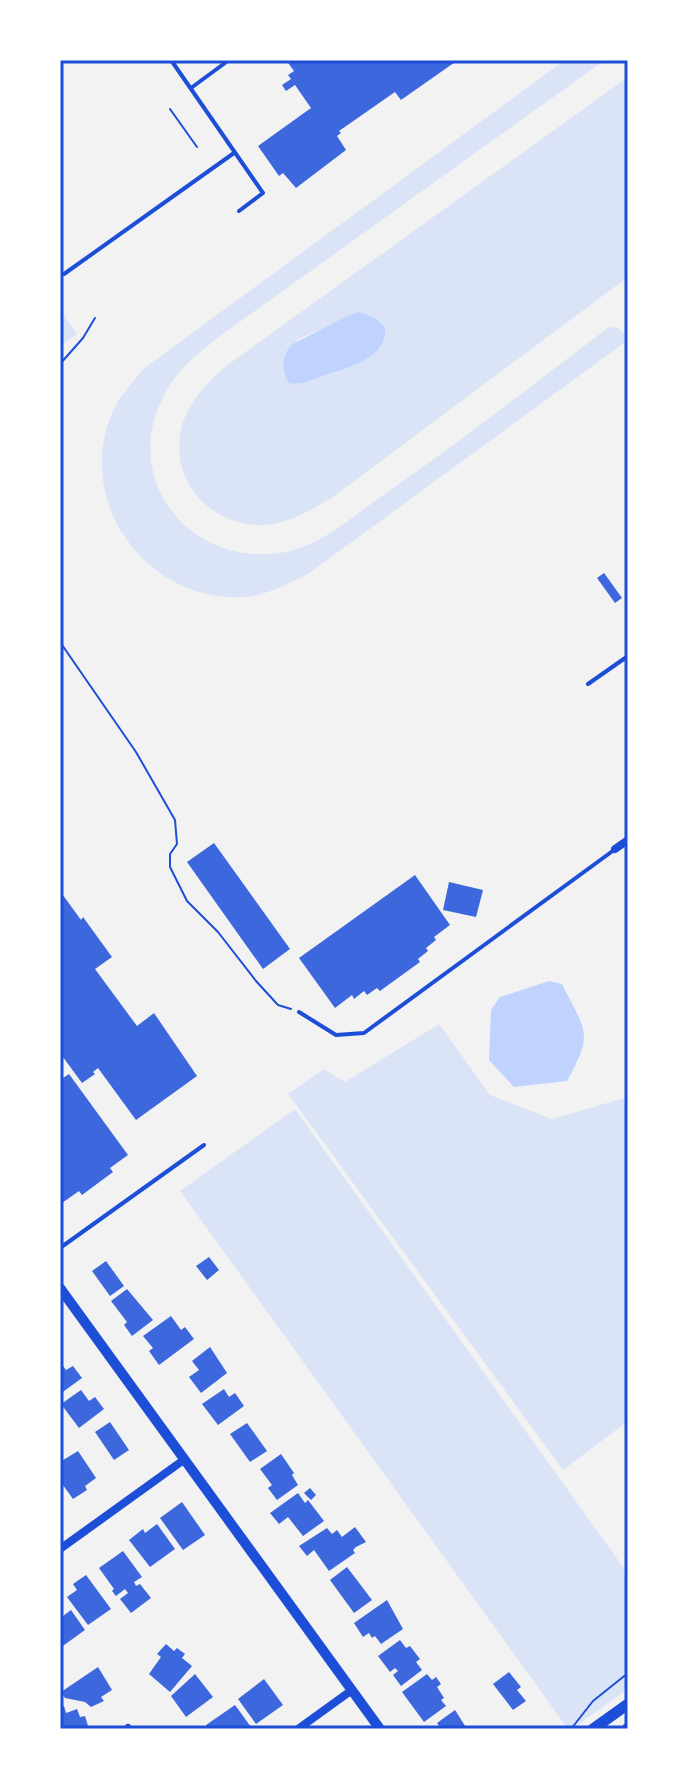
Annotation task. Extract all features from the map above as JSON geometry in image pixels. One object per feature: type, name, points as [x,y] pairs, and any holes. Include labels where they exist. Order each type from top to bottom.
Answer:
[{"type":"main road","points":[[593,1729],[628,1704]]},
{"type":"street","points":[[615,849],[628,840]]},
{"type":"street","points":[[60,1288],[380,1729]]},
{"type":"street","points":[[60,1549],[185,1459]]},
{"type":"street","points":[[298,1729],[352,1690]]},
{"type":"lane","points":[[171,60],[263,193],[239,211]]},
{"type":"lane","points":[[191,88],[229,60]]},
{"type":"lane","points":[[64,274],[234,153]]},
{"type":"lane","points":[[588,684],[628,656]]},
{"type":"lane","points":[[299,1012],[336,1035],[364,1033],[615,849]]},
{"type":"lane","points":[[60,1248],[204,1145]]},
{"type":"path","points":[[170,109],[197,147]]},
{"type":"path","points":[[60,364],[83,338],[95,318]]},
{"type":"path","points":[[60,642],[136,752],[175,820],[177,844],[170,854],[170,867],[187,901],[218,932],[278,1005],[299,1012]]},
{"type":"path","points":[[571,1729],[593,1701],[628,1673]]},
{"type":"shaded area","points":[[565,60],[605,60],[227,331],[186,365],[167,390],[153,423],[151,456],[157,486],[173,512],[195,533],[223,548],[255,554],[290,551],[314,542],[347,521],[609,327],[618,328],[625,334],[624,343],[308,574],[285,585],[245,597],[208,594],[176,582],[147,563],[125,537],[109,506],[102,473],[104,438],[117,403],[143,369]]},
{"type":"shaded area","points":[[628,77],[628,277],[333,497],[292,518],[265,525],[229,519],[199,498],[182,468],[179,449],[181,430],[193,403],[226,366]],"holes":[[[359,312],[356,365],[294,385],[297,340]]]},
{"type":"shaded area","points":[[60,309],[77,334],[60,346]]},
{"type":"shaded area","points":[[439,1024],[490,1095],[552,1119],[628,1097],[628,1421],[563,1470],[288,1094],[324,1069],[345,1082]]},
{"type":"shaded area","points":[[295,1109],[628,1574],[628,1689],[572,1729],[568,1729],[180,1191]]},
{"type":"water","points":[[359,312],[375,318],[385,327],[380,347],[365,360],[344,369],[303,383],[289,383],[284,364],[291,345]]},
{"type":"water","points":[[549,981],[562,984],[577,1013],[584,1032],[581,1052],[567,1081],[514,1087],[489,1060],[491,1010],[500,997]]},
{"type":"building","points":[[286,60],[458,60],[401,100],[395,92],[339,131],[341,133],[337,136],[346,150],[296,188],[283,173],[279,176],[258,146],[311,108],[295,85],[286,91],[282,85],[291,79],[288,75],[294,71]]},
{"type":"building","points":[[604,573],[622,598],[615,603],[597,578]]},
{"type":"building","points":[[214,843],[290,949],[263,969],[187,862]]},
{"type":"building","points":[[415,875],[450,925],[434,937],[436,940],[426,948],[428,951],[418,959],[420,962],[380,991],[377,988],[367,995],[364,991],[354,999],[352,995],[335,1008],[299,958]]},
{"type":"building","points":[[449,882],[483,890],[476,917],[443,910]]},
{"type":"building","points":[[60,891],[112,957],[95,969],[137,1026],[154,1013],[197,1076],[136,1120],[98,1068],[82,1083],[60,1053]]},
{"type":"building","points":[[60,1073],[63,1078],[69,1074],[128,1155],[110,1168],[113,1172],[82,1195],[79,1191],[62,1203]]},
{"type":"building","points":[[209,1257],[219,1270],[207,1280],[196,1266]]},
{"type":"building","points":[[106,1261],[124,1286],[110,1296],[92,1271]]},
{"type":"building","points":[[127,1289],[153,1320],[132,1336],[124,1325],[127,1322],[111,1301]]},
{"type":"building","points":[[171,1316],[181,1330],[185,1327],[194,1339],[159,1365],[149,1351],[153,1348],[143,1336]]},
{"type":"building","points":[[210,1347],[227,1373],[201,1393],[189,1377],[199,1370],[192,1361]]},
{"type":"building","points":[[60,1362],[66,1370],[73,1366],[82,1378],[60,1394]]},
{"type":"building","points":[[224,1389],[229,1397],[235,1393],[244,1406],[218,1425],[202,1404]]},
{"type":"building","points":[[81,1390],[89,1401],[95,1397],[104,1409],[79,1428],[61,1404]]},
{"type":"building","points":[[110,1422],[129,1450],[114,1460],[95,1432]]},
{"type":"building","points":[[247,1423],[267,1451],[250,1462],[230,1434]]},
{"type":"building","points":[[78,1451],[96,1478],[85,1486],[87,1490],[73,1499],[60,1481],[60,1462]]},
{"type":"building","points":[[281,1454],[298,1485],[277,1500],[268,1488],[272,1485],[260,1469]]},
{"type":"building","points":[[310,1488],[316,1495],[311,1500],[304,1493]]},
{"type":"building","points":[[298,1493],[305,1503],[308,1500],[324,1521],[303,1536],[288,1517],[279,1524],[270,1513]]},
{"type":"building","points":[[182,1502],[205,1535],[183,1550],[160,1518]]},
{"type":"building","points":[[157,1524],[175,1549],[150,1567],[129,1540],[143,1529],[145,1533]]},
{"type":"building","points":[[355,1527],[366,1542],[329,1571],[314,1550],[307,1556],[299,1546],[327,1528],[332,1534],[337,1530],[342,1537]]},
{"type":"building","points":[[123,1551],[142,1577],[134,1582],[136,1586],[140,1584],[151,1598],[131,1613],[120,1599],[128,1593],[125,1589],[116,1596],[99,1568]]},
{"type":"building","points":[[347,1567],[372,1600],[354,1613],[330,1580]]},
{"type":"building","points":[[86,1575],[111,1609],[88,1625],[67,1597],[77,1590],[73,1584]]},
{"type":"building","points":[[387,1600],[403,1629],[381,1644],[369,1633],[363,1637],[354,1623]]},
{"type":"building","points":[[71,1610],[85,1630],[60,1648],[60,1612],[63,1616]]},
{"type":"building","points":[[400,1640],[406,1648],[410,1646],[420,1659],[416,1662],[422,1670],[401,1686],[393,1675],[398,1671],[395,1668],[390,1672],[378,1656]]},
{"type":"building","points":[[166,1644],[174,1651],[177,1648],[185,1654],[182,1658],[192,1666],[170,1692],[149,1674],[161,1657],[157,1654]]},
{"type":"building","points":[[98,1667],[112,1690],[101,1697],[104,1701],[91,1707],[85,1702],[65,1698],[61,1692]]},
{"type":"building","points":[[509,1672],[521,1687],[517,1690],[526,1701],[513,1710],[493,1684]]},
{"type":"building","points":[[195,1674],[213,1697],[186,1717],[171,1696]]},
{"type":"building","points":[[427,1674],[432,1680],[436,1677],[441,1684],[437,1687],[446,1706],[424,1722],[402,1692]]},
{"type":"building","points":[[264,1679],[283,1705],[256,1724],[238,1699]]},
{"type":"building","points":[[235,1705],[251,1727],[208,1729],[206,1725]]},
{"type":"building","points":[[64,1706],[66,1713],[77,1709],[80,1717],[85,1716],[89,1729],[60,1729],[60,1707]]},
{"type":"building","points":[[455,1710],[467,1729],[441,1729],[437,1723]]}]
